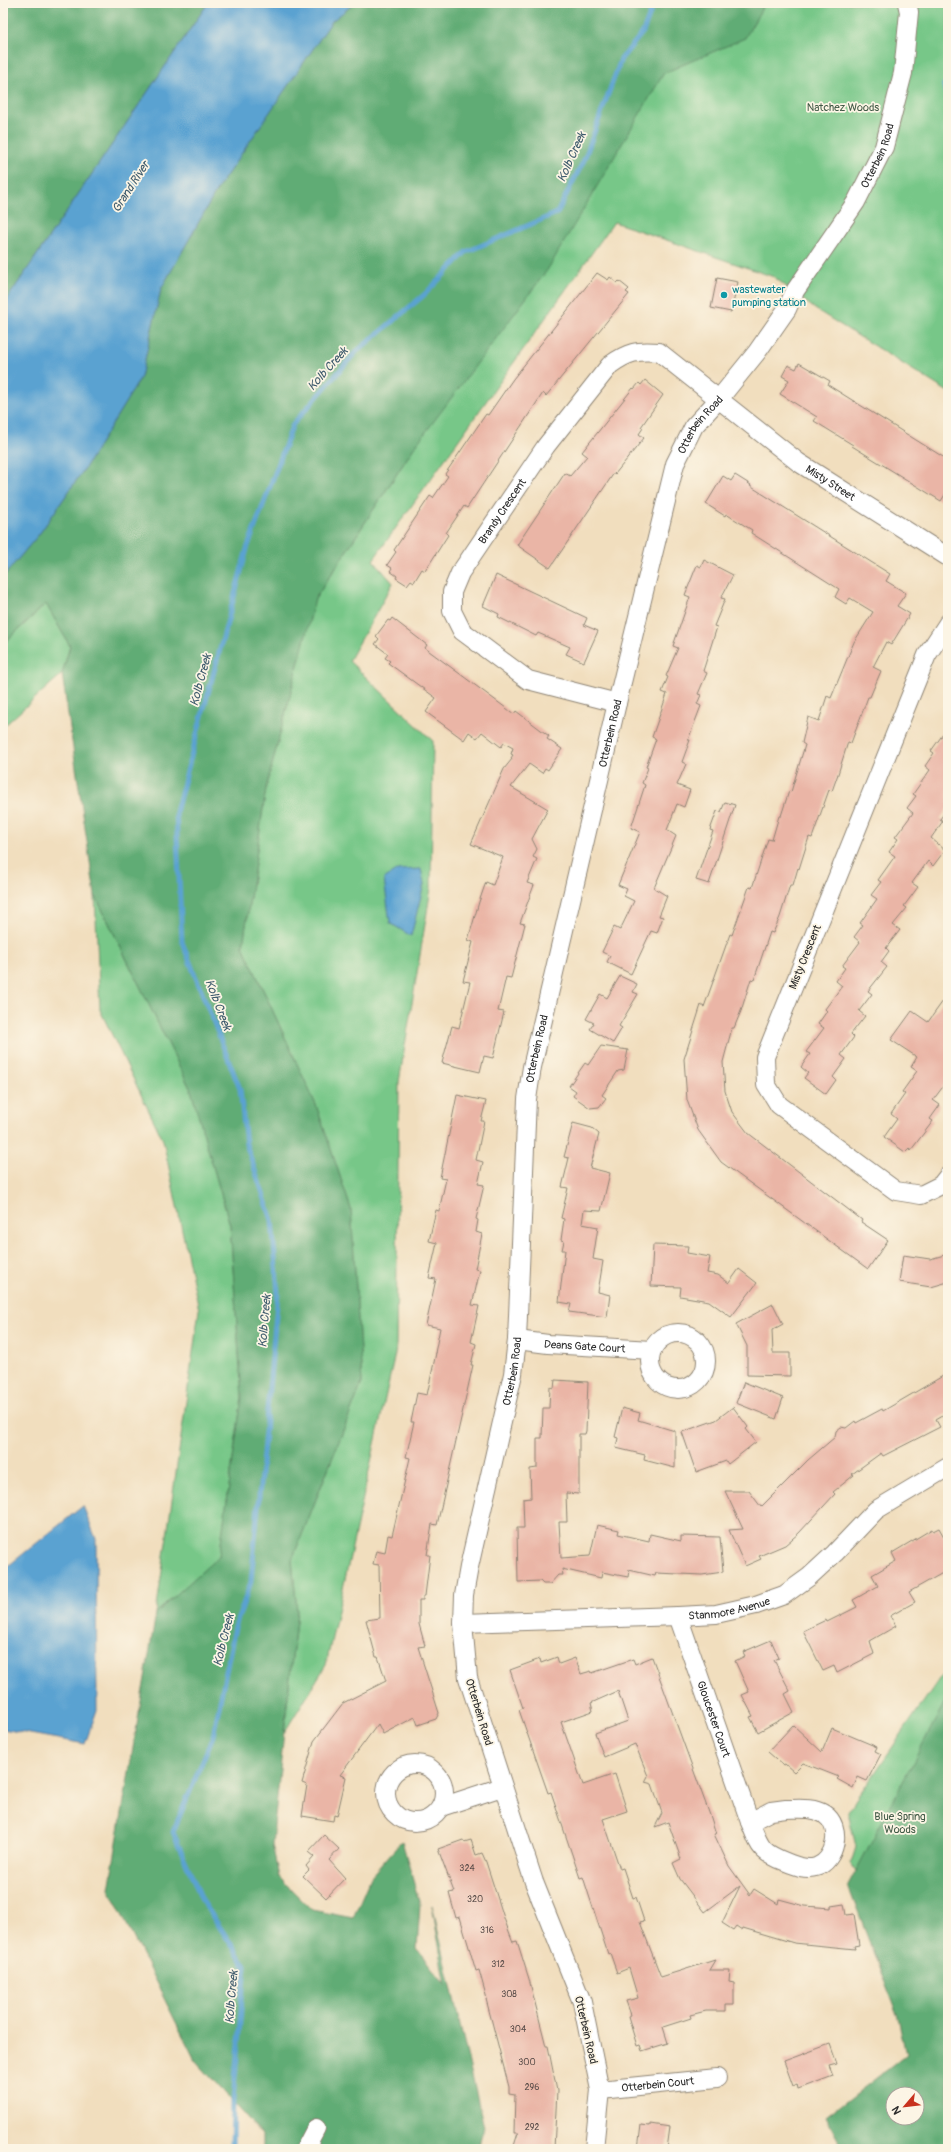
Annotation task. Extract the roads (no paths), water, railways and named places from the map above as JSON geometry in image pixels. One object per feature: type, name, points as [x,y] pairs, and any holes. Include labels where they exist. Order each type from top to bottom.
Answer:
[{"type":"street","name":"Otterbein Road","points":[[594,2149],[600,2090],[582,2002],[534,1882],[502,1787],[468,1678],[463,1623],[464,1595],[469,1567],[513,1374],[517,1340],[527,1099],[532,1067],[617,703],[675,464],[694,426],[719,399],[757,352],[787,309],[795,291],[856,202],[884,147],[903,73],[909,12],[908,3]]},
{"type":"street","name":"Brandy Crescent","points":[[617,703],[528,680],[462,631],[452,611],[452,592],[460,573],[546,446],[610,365],[623,355],[642,350],[659,352],[719,399]]},
{"type":"street","name":"Misty Street","points":[[719,399],[798,462],[948,557]]},
{"type":"street","name":"Misty Crescent","points":[[948,623],[927,655],[765,1057],[766,1084],[779,1105],[896,1191],[921,1195],[941,1185],[948,1176]]},
{"type":"street","name":"Deans Gate Court","points":[[517,1340],[548,1344],[652,1350]]},
{"type":"street","name":"Stanmore Avenue","points":[[463,1623],[716,1614],[756,1605],[784,1595],[809,1577],[835,1553],[876,1510],[948,1467]]},
{"type":"street","name":"Gloucester Court","points":[[678,1616],[750,1822],[759,1844],[769,1856],[801,1867],[817,1867],[829,1857],[836,1844],[834,1828],[825,1814],[808,1809],[771,1811],[750,1822]]},
{"type":"street","points":[[441,1806],[502,1787]]},
{"type":"street","name":"Otterbein Court","points":[[600,2090],[717,2078]]},
{"type":"street","points":[[305,2149],[316,2128]]},
{"type":"water","name":"Grand River","points":[[208,3],[355,3],[332,21],[218,188],[161,289],[141,377],[85,468],[40,533],[3,577],[3,305]]},
{"type":"water","points":[[421,869],[424,884],[411,936],[390,923],[384,879],[397,870]]},
{"type":"water","points":[[83,1506],[96,1539],[97,1710],[85,1744],[3,1729],[3,1570]]},
{"type":"waterway","name":"Kolb Creek","points":[[232,2149],[233,2101],[245,1965],[203,1902],[173,1832],[213,1736],[235,1627],[251,1582],[278,1293],[272,1220],[246,1144],[240,1089],[182,942],[176,812],[247,549],[293,424],[356,352],[424,295],[466,252],[557,213],[584,160],[621,59],[643,32],[654,3]]},
{"type":"waterway","points":[[944,85],[948,103]]},
{"type":"place","name":"wastewater pumping station","points":[[724,295]]},
{"type":"park label","name":"Natchez Woods","points":[[843,107]]},
{"type":"park label","name":"Blue Spring Woods","points":[[900,1822]]}]
